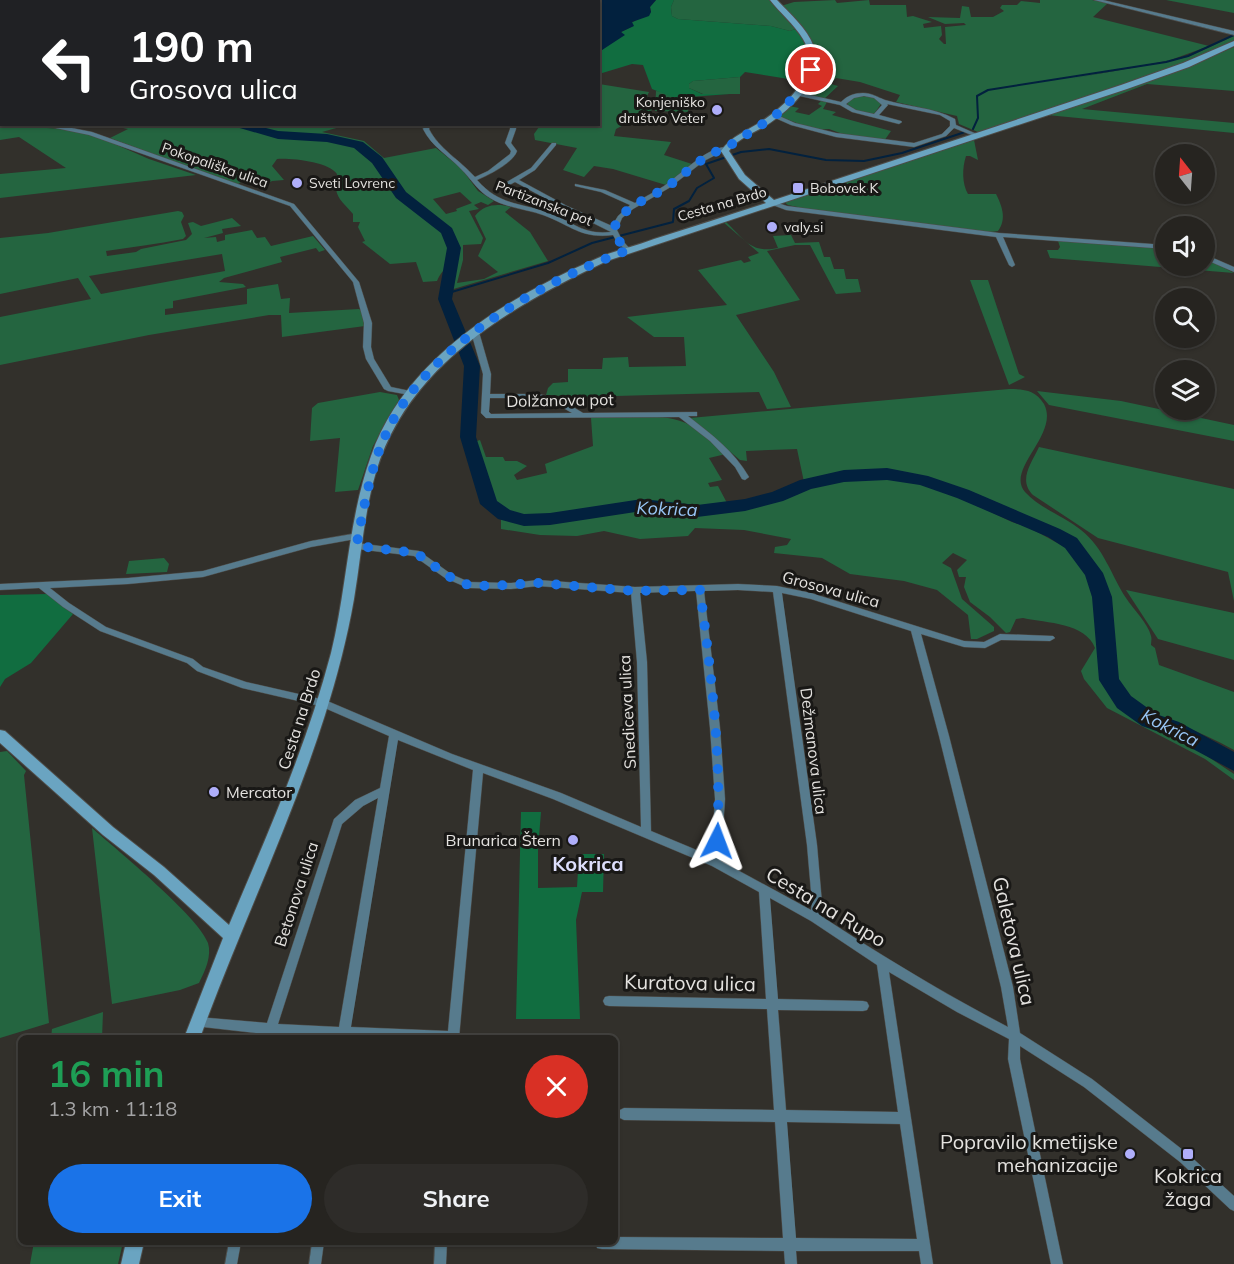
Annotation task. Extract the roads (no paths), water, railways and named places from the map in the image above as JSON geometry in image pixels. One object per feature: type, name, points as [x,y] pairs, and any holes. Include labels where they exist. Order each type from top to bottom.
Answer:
[{"type":"street","points":[[628,250],[619,241],[615,231],[619,218],[635,205],[670,185],[706,157],[727,153],[775,116],[797,94],[811,70],[813,56],[804,36],[773,0]]},
{"type":"street","points":[[1097,0],[1234,32]]},
{"type":"street","points":[[727,153],[742,177],[772,203],[969,132],[1155,76],[1234,43]]},
{"type":"street","points":[[797,94],[842,104],[854,111],[899,122]]},
{"type":"street","points":[[775,116],[812,130],[914,145],[944,135],[953,126],[953,120],[942,114],[883,101],[873,96],[855,95],[847,98],[842,104]]},
{"type":"street","points":[[875,116],[885,105],[883,101]]},
{"type":"street","name":"Pokopališka ulica","points":[[50,126],[90,133],[292,205],[356,282],[368,323],[367,347],[370,359],[380,377],[388,388],[412,394]]},
{"type":"street","name":"Partizanska pot","points":[[425,126],[440,149],[459,164],[474,179],[476,185],[502,202],[551,216],[580,232],[591,235],[615,231]]},
{"type":"street","points":[[474,179],[490,172],[513,155],[514,151],[508,143],[513,126]]},
{"type":"street","points":[[953,126],[969,132]]},
{"type":"street","points":[[496,190],[533,169],[554,144]]},
{"type":"street","points":[[515,180],[615,231]]},
{"type":"street","points":[[577,185],[603,191],[635,205]]},
{"type":"street","name":"Cesta na Brdo","points":[[193,1035],[231,936],[292,795],[322,703],[344,623],[358,541],[377,454],[389,428],[412,394],[431,371],[475,332],[512,306],[552,283],[628,250],[772,203],[786,208],[999,236],[1155,246]]},
{"type":"street","points":[[999,236],[1012,265]]},
{"type":"street","points":[[1215,261],[1234,270]]},
{"type":"street","name":"Dolžanova pot","points":[[475,332],[487,374],[485,413],[489,416],[682,416],[694,414]]},
{"type":"street","points":[[486,396],[538,396],[555,400],[582,415]]},
{"type":"street","points":[[682,416],[713,439],[738,465],[745,477]]},
{"type":"street","points":[[0,587],[153,580],[203,574],[311,544],[358,541]]},
{"type":"street","name":"Grosova ulica","points":[[358,541],[416,553],[448,576],[468,585],[500,586],[538,583],[635,591],[738,587],[777,589],[811,596],[975,646],[985,645],[1000,637],[1050,638]]},
{"type":"street","name":"Cesta na Rupo","points":[[42,586],[66,605],[104,629],[190,662],[200,669],[245,685],[322,703],[394,735],[646,832],[716,862],[815,918],[882,962],[1016,1037],[1123,1108],[1184,1158],[1234,1205]]},
{"type":"street","name":"Dežmanova ulica","points":[[777,589],[812,845],[817,903],[815,918]]},
{"type":"street","points":[[700,590],[720,799],[716,862]]},
{"type":"street","name":"Snediceva ulica","points":[[635,591],[642,662],[646,832]]},
{"type":"street","name":"Galetova ulica","points":[[915,629],[934,697],[1016,1037],[1014,1059],[1058,1264]]},
{"type":"street","points":[[0,735],[231,936]]},
{"type":"street","points":[[198,1022],[269,1034],[343,1035],[394,735]]},
{"type":"street","points":[[453,1035],[478,768]]},
{"type":"street","name":"Betonova ulica","points":[[269,1034],[338,822],[359,803],[383,791]]},
{"type":"street","name":"Kuratova ulica","points":[[764,890],[791,1264]]},
{"type":"street","points":[[882,962],[927,1264]]},
{"type":"street","name":"Kuratova ulica","points":[[609,1001],[862,1006]]},
{"type":"street","points":[[624,1114],[905,1118]]},
{"type":"street","points":[[618,1243],[925,1245]]},
{"type":"street","points":[[130,1264],[134,1245]]},
{"type":"street","points":[[231,1264],[234,1245]]},
{"type":"street","points":[[315,1264],[318,1245]]},
{"type":"street","points":[[440,1264],[441,1245]]},
{"type":"water","points":[[600,0],[656,0],[650,7],[649,16],[632,22],[634,26],[621,32],[625,35],[600,50]]},
{"type":"waterway","points":[[973,129],[978,118],[977,96],[988,90],[1166,62],[1188,56],[1234,35]]},
{"type":"waterway","name":"Kokrica","points":[[240,126],[278,135],[327,138],[358,145],[377,160],[401,195],[447,231],[454,248],[445,299],[472,366],[468,437],[489,504],[504,515],[524,520],[550,519],[642,505],[697,511],[745,505],[777,497],[806,484],[844,476],[887,474],[922,480],[963,494],[1054,533],[1071,543],[1094,573],[1102,597],[1109,680],[1124,702],[1149,720],[1172,728],[1234,762]]},
{"type":"waterway","points":[[445,294],[548,263],[592,243],[673,222],[674,209],[689,201],[697,188],[714,178],[706,164],[741,152],[769,149],[826,160],[864,161],[902,153],[965,132]]},
{"type":"place","name":"Konjeniško društvo Veter","points":[[717,110]]},
{"type":"place","name":"Sveti Lovrenc","points":[[297,183]]},
{"type":"place","name":"Bobovek K","points":[[798,188]]},
{"type":"place","name":"valy.si","points":[[772,227]]},
{"type":"place","name":"Mercator","points":[[214,792]]},
{"type":"place","name":"Brunarica Štern","points":[[573,840]]},
{"type":"place","name":"Popravilo kmetijske mehanizacije","points":[[1130,1154]]},
{"type":"place","name":"Kokrica žaga","points":[[1188,1154]]},
{"type":"district","name":"Kokrica","points":[[588,864]]}]
